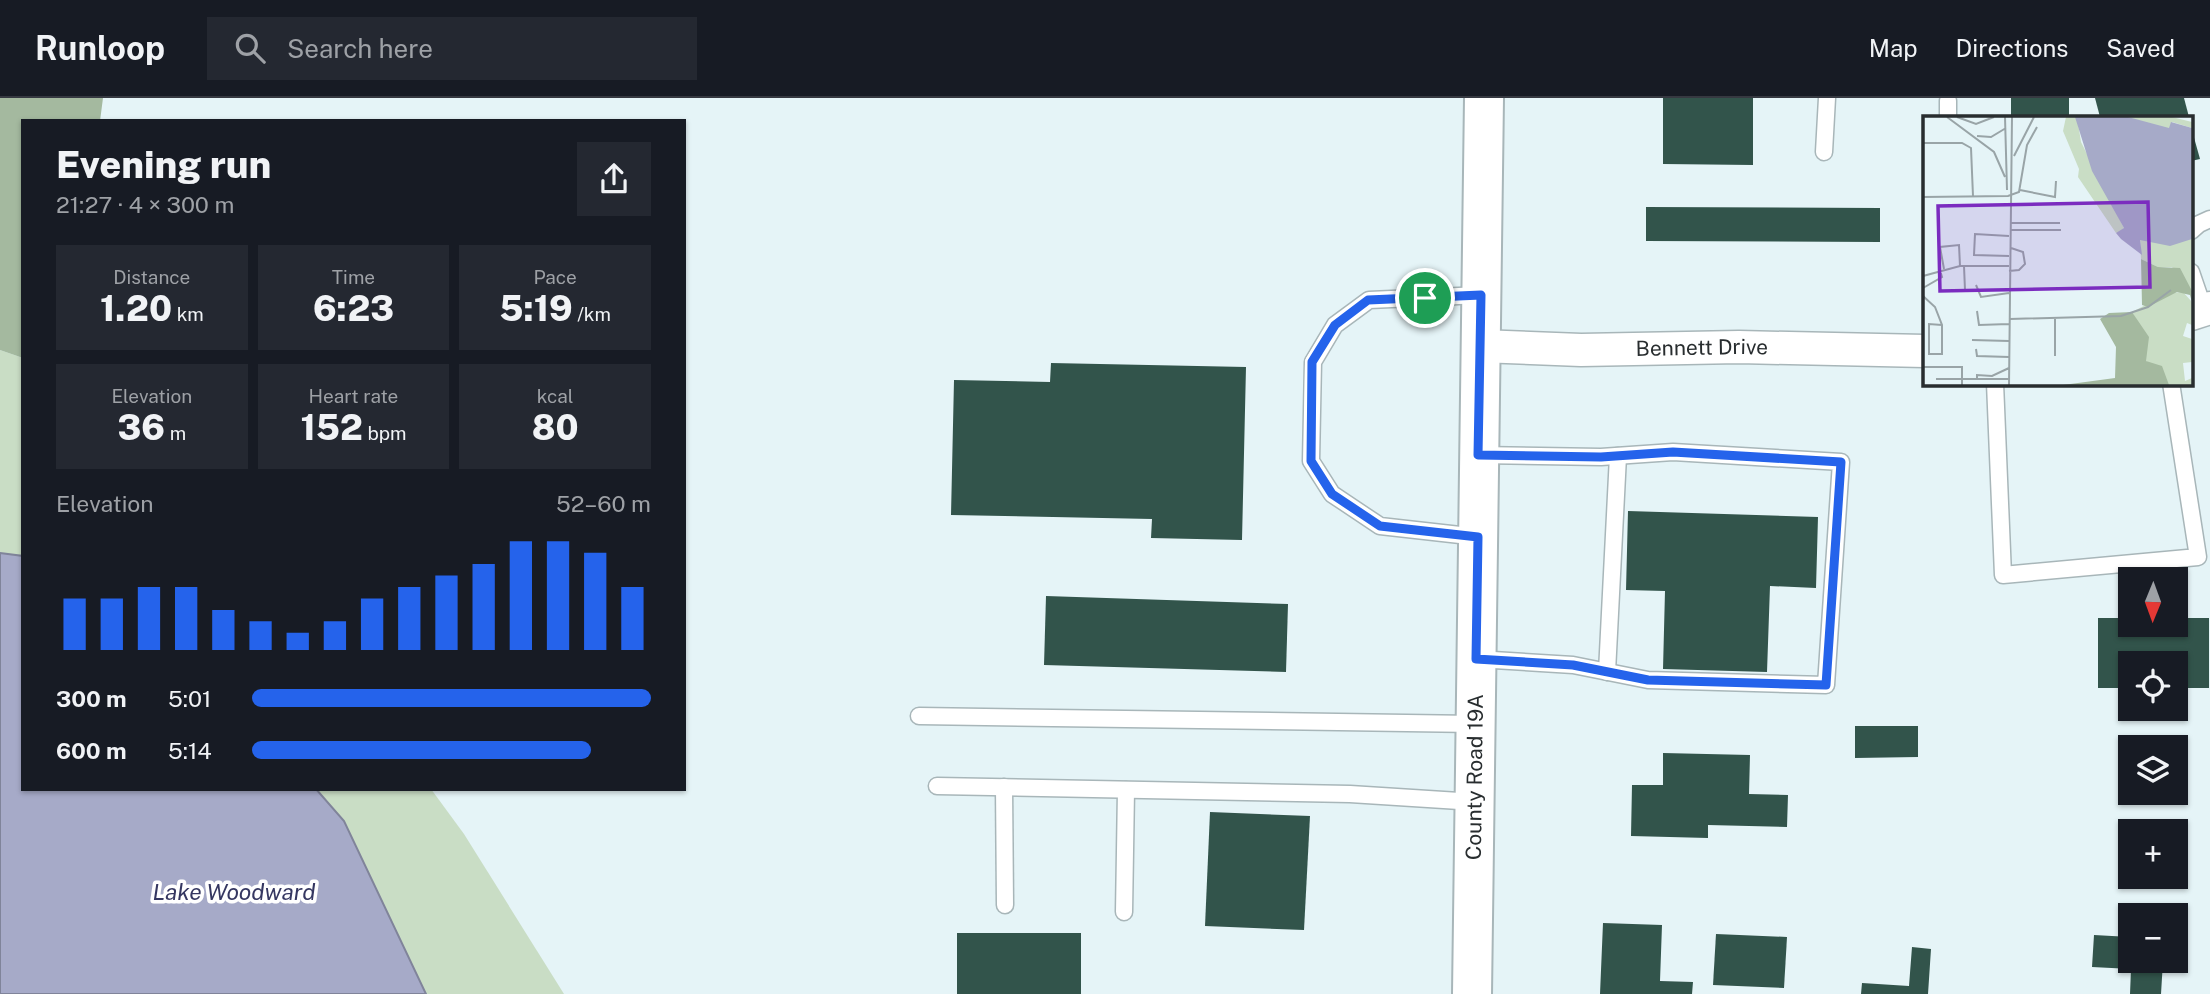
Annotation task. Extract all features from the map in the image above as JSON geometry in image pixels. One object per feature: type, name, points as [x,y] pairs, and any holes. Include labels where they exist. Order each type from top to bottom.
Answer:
[{"type":"main road","name":"County Road 19A","points":[[1472,994],[1484,98]]},
{"type":"street","name":"Bennett Drive","points":[[1480,346],[1581,350],[1739,347],[1923,351]]},
{"type":"lane","points":[[1824,152],[1827,98]]},
{"type":"lane","points":[[2192,230],[2210,219]]},
{"type":"lane","points":[[2192,276],[2202,311]]},
{"type":"lane","points":[[1478,537],[1380,526],[1332,494],[1311,461],[1312,362],[1335,325],[1368,300],[1481,295]]},
{"type":"lane","points":[[1995,385],[2003,575],[2198,556],[2171,385]]},
{"type":"lane","points":[[1476,659],[1573,665],[1648,680],[1826,685],[1841,462],[1673,452],[1618,456],[1478,455]]},
{"type":"lane","points":[[1607,672],[1618,456]]},
{"type":"lane","points":[[919,716],[1475,724]]},
{"type":"lane","points":[[937,786],[1350,794],[1475,802]]},
{"type":"lane","points":[[1004,787],[1005,905]]},
{"type":"lane","points":[[1124,912],[1126,790]]},
{"type":"green space","points":[[0,98],[103,98],[100,119],[21,119],[21,357],[0,350]]},
{"type":"green space","points":[[0,350],[21,357],[21,586],[0,580]]},
{"type":"green space","points":[[258,791],[432,791],[464,834],[564,994],[335,994]]},
{"type":"water","name":"Lake Woodward","points":[[0,553],[21,556],[21,791],[318,791],[344,821],[426,994],[0,994]]},
{"type":"building","points":[[1663,98],[1753,98],[1753,165],[1663,164]]},
{"type":"building","points":[[2011,98],[2069,98],[2069,116],[2011,116]]},
{"type":"building","points":[[2095,98],[2184,98],[2189,116],[2100,116]]},
{"type":"building","points":[[2192,131],[2200,159],[2192,161]]},
{"type":"building","points":[[1646,207],[1880,208],[1880,242],[1646,241]]},
{"type":"building","points":[[1051,363],[1246,367],[1242,540],[1151,538],[1152,519],[951,515],[954,380],[1050,382]]},
{"type":"building","points":[[1628,511],[1818,517],[1816,588],[1770,586],[1767,672],[1663,669],[1665,591],[1626,590]]},
{"type":"building","points":[[1046,596],[1288,604],[1286,672],[1044,665]]},
{"type":"building","points":[[2098,618],[2118,618],[2118,637],[2188,637],[2188,618],[2209,618],[2209,688],[2188,688],[2188,651],[2118,651],[2118,688],[2098,688]]},
{"type":"building","points":[[1855,726],[1918,726],[1918,757],[1855,758]]},
{"type":"building","points":[[1663,753],[1750,755],[1749,794],[1788,795],[1787,827],[1708,825],[1708,838],[1631,836],[1632,785],[1663,785]]},
{"type":"building","points":[[1210,812],[1310,816],[1304,930],[1205,926]]},
{"type":"building","points":[[1603,923],[1662,925],[1660,981],[1693,982],[1692,994],[1600,994]]},
{"type":"building","points":[[957,933],[1081,933],[1081,994],[957,994]]},
{"type":"building","points":[[1716,934],[1787,937],[1784,988],[1713,985]]},
{"type":"building","points":[[2094,935],[2118,936],[2118,968],[2092,967]]},
{"type":"building","points":[[1912,947],[1931,949],[1928,994],[1861,994],[1862,983],[1909,986]]},
{"type":"building","points":[[2131,973],[2162,973],[2161,994],[2130,994]]},
{"type":"route","points":[[1481,295],[1478,455],[1601,457],[1673,452],[1841,462],[1826,685],[1648,680],[1573,665],[1476,659],[1478,537],[1380,526],[1332,494],[1311,461],[1312,362],[1335,325],[1368,300],[1425,298],[1481,295]]}]
